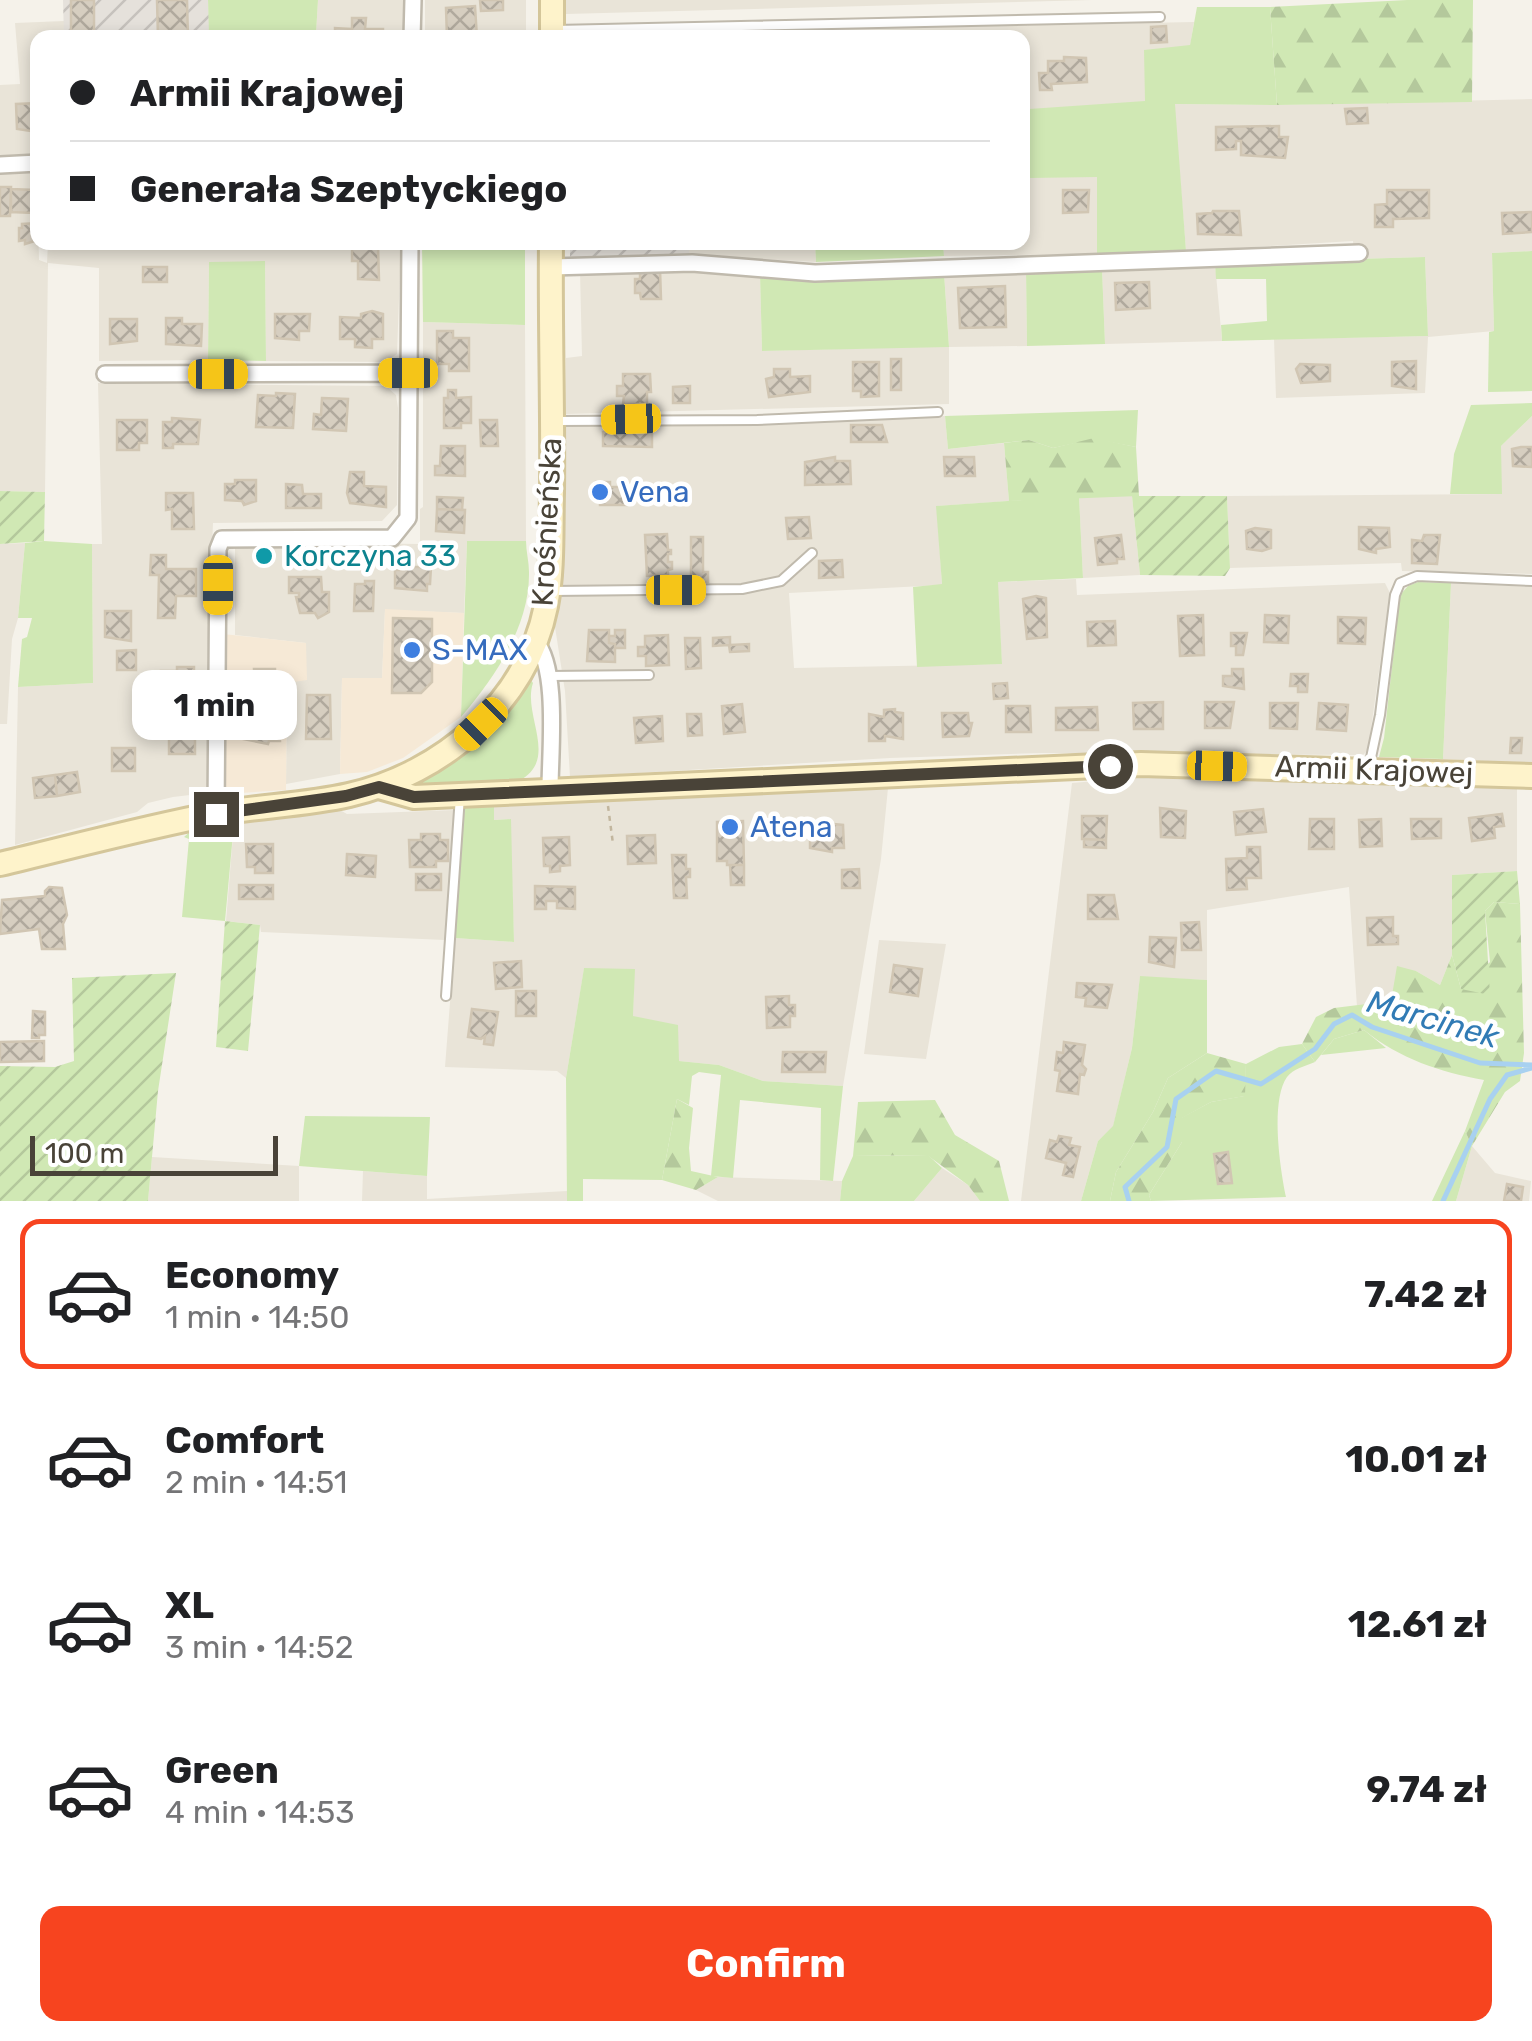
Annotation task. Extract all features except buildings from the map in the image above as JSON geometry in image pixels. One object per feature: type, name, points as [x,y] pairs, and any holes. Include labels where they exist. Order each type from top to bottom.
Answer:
[{"type":"street","points":[[412,30],[413,0]]},
{"type":"street","points":[[552,0],[552,30]]},
{"type":"street","points":[[0,165],[30,164]]},
{"type":"street","points":[[216,814],[218,549],[222,539],[392,538],[408,518],[410,250]]},
{"type":"street","name":"Krośnieńska","points":[[379,787],[431,763],[466,738],[511,686],[535,641],[548,591],[551,250]]},
{"type":"street","points":[[550,266],[692,263],[815,273],[1359,253]]},
{"type":"street","points":[[105,374],[408,373]]},
{"type":"street","points":[[535,641],[543,650],[549,676],[550,789]]},
{"type":"street","name":"Armii Krajowej","points":[[379,787],[414,797],[1142,764],[1532,776]]},
{"type":"street","points":[[0,864],[216,814],[346,796],[379,787]]},
{"type":"lane","points":[[695,30],[1160,17]]},
{"type":"lane","points":[[552,422],[757,420],[938,412]]},
{"type":"lane","points":[[548,591],[742,590],[781,581],[812,553]]},
{"type":"lane","points":[[1368,770],[1400,582],[1417,576],[1532,581]]},
{"type":"lane","points":[[549,676],[649,675]]},
{"type":"lane","points":[[446,996],[460,795]]},
{"type":"path","points":[[606,788],[612,844]]},
{"type":"shaded area","points":[[63,0],[208,0],[210,30],[64,30]]},
{"type":"shaded area","points":[[318,0],[403,0],[403,30],[316,30]]},
{"type":"shaded area","points":[[425,0],[526,0],[526,30],[425,30]]},
{"type":"shaded area","points":[[561,0],[1092,0],[566,14]]},
{"type":"shaded area","points":[[64,21],[64,30],[30,30],[30,154],[0,156],[0,85],[20,84],[15,23]]},
{"type":"shaded area","points":[[1194,22],[1190,46],[1145,101],[1097,176],[1097,254],[944,256],[944,250],[1030,250],[1030,30],[781,30]]},
{"type":"shaded area","points":[[1532,99],[1532,251],[1492,253],[1494,331],[1428,337],[1425,393],[1276,398],[1274,339],[1428,336],[1425,257],[1354,259],[1353,241],[1186,251],[1174,104]]},
{"type":"shaded area","points":[[0,172],[30,172],[30,250],[39,250],[39,260],[47,263],[48,250],[401,250],[397,354],[385,362],[266,361],[265,262],[209,262],[208,360],[99,361],[99,268],[48,263],[45,492],[0,491]]},
{"type":"shaded area","points":[[570,250],[689,250],[689,255],[570,258]]},
{"type":"shaded area","points":[[689,250],[815,250],[816,262],[689,255]]},
{"type":"shaded area","points":[[1215,263],[1222,341],[1105,344],[1102,269]]},
{"type":"shaded area","points":[[651,267],[760,274],[762,351],[949,346],[944,273],[1026,270],[1027,346],[949,347],[949,404],[566,414],[566,358],[582,356],[580,271]]},
{"type":"shaded area","points":[[423,322],[525,325],[526,541],[467,541],[464,613],[385,610],[382,679],[342,679],[340,774],[286,784],[287,682],[306,643],[235,635],[235,545],[420,544]]},
{"type":"shaded area","points":[[98,383],[386,386],[396,395],[398,408],[397,505],[382,521],[213,523],[207,793],[148,803],[137,812],[15,845],[18,687],[93,683],[92,544],[102,544]]},
{"type":"shaded area","points":[[945,416],[948,449],[1004,443],[1009,501],[937,506],[942,585],[789,593],[794,668],[1002,664],[997,582],[1076,579],[1077,595],[1385,583],[1390,593],[1368,750],[1363,755],[1042,753],[890,758],[570,777],[565,691],[555,627],[561,552],[561,426]]},
{"type":"shaded area","points":[[1532,416],[1532,574],[1402,571],[1401,563],[1230,568],[1227,496],[1501,494],[1501,446]]},
{"type":"shaded area","points":[[1079,496],[1132,496],[1140,575],[1083,578]]},
{"type":"shaded area","points":[[25,543],[18,618],[12,639],[7,724],[0,724],[0,544]]},
{"type":"shaded area","points":[[1451,583],[1532,587],[1532,763],[1443,759]]},
{"type":"shaded area","points":[[385,609],[464,613],[461,717],[403,758],[367,772],[340,774],[342,678],[382,678]]},
{"type":"shaded area","points":[[223,634],[306,643],[307,680],[287,683],[286,790],[224,794]]},
{"type":"shaded area","points":[[1131,778],[1240,778],[1517,789],[1517,871],[1452,875],[1452,955],[1440,985],[1416,971],[1391,1001],[1357,1007],[1349,887],[1207,910],[1207,980],[1140,977],[1132,1048],[1113,1127],[1098,1141],[1081,1201],[1021,1201],[1072,783]]},
{"type":"shaded area","points":[[888,788],[881,859],[843,1086],[763,1081],[719,1065],[679,1061],[633,1016],[634,969],[584,969],[566,1078],[557,1071],[445,1067],[455,938],[514,942],[510,819],[493,820],[494,807]]},
{"type":"shaded area","points":[[338,809],[347,814],[455,810],[445,940],[261,932],[260,925],[226,921],[234,823]]},
{"type":"shaded area","points":[[879,940],[946,944],[926,1059],[864,1054]]},
{"type":"shaded area","points":[[1472,1146],[1495,1173],[1531,1181],[1529,1201],[1456,1201]]},
{"type":"shaded area","points":[[152,1157],[299,1166],[299,1201],[148,1201]]},
{"type":"shaded area","points":[[942,1168],[968,1185],[980,1201],[914,1201]]},
{"type":"shaded area","points":[[363,1171],[427,1176],[427,1199],[567,1191],[567,1201],[362,1201]]},
{"type":"shaded area","points":[[718,1177],[842,1181],[840,1201],[718,1201],[696,1190]]},
{"type":"green space","points":[[208,0],[318,0],[316,30],[209,30]]},
{"type":"green space","points":[[1473,0],[1472,102],[1277,105],[1270,7]]},
{"type":"green space","points":[[1197,7],[1270,7],[1277,105],[1175,104],[1186,251],[1097,254],[1097,177],[1030,178],[1030,109],[1145,101],[1144,50],[1190,45]]},
{"type":"green space","points":[[422,250],[525,250],[525,325],[423,322]]},
{"type":"green space","points":[[815,250],[944,250],[944,256],[816,262]]},
{"type":"green space","points":[[1532,251],[1532,391],[1488,392],[1489,332],[1494,331],[1492,253]]},
{"type":"green space","points":[[1425,257],[1428,336],[1222,341],[1221,325],[1267,321],[1266,279],[1216,279],[1215,263]]},
{"type":"green space","points":[[265,261],[266,361],[208,360],[209,262]]},
{"type":"green space","points":[[1102,269],[1105,344],[1027,346],[1026,270]]},
{"type":"green space","points":[[944,273],[949,347],[762,351],[760,274]]},
{"type":"green space","points":[[1532,403],[1532,416],[1501,446],[1502,494],[1450,494],[1454,454],[1471,405]]},
{"type":"green space","points":[[1138,410],[1136,447],[1094,439],[1053,448],[1029,440],[948,449],[945,416]]},
{"type":"green space","points":[[1094,438],[1136,447],[1139,496],[1009,501],[1004,443],[1029,440],[1053,448]]},
{"type":"green space","points":[[0,491],[45,492],[44,541],[0,544]]},
{"type":"green space","points":[[1079,496],[1083,578],[998,582],[1002,664],[917,667],[913,587],[942,584],[936,506]]},
{"type":"green space","points":[[1132,496],[1227,496],[1230,568],[1225,576],[1140,575]]},
{"type":"green space","points":[[467,541],[526,541],[529,572],[517,632],[486,686],[461,717]]},
{"type":"green space","points":[[25,543],[92,544],[93,683],[18,687],[22,639],[27,637],[32,618],[18,618]]},
{"type":"green space","points":[[1418,582],[1451,583],[1443,759],[1379,757],[1400,595]]},
{"type":"green space","points":[[530,679],[539,749],[531,772],[519,781],[425,787],[423,777]]},
{"type":"green space","points":[[494,807],[494,820],[511,819],[514,942],[455,938],[464,808]]},
{"type":"green space","points":[[234,823],[225,921],[182,917],[189,839],[184,837],[194,828]]},
{"type":"green space","points":[[1517,871],[1520,904],[1494,902],[1485,911],[1490,995],[1461,989],[1452,955],[1452,875]]},
{"type":"green space","points":[[1494,902],[1520,904],[1524,1053],[1520,1081],[1505,1092],[1472,1146],[1465,1131],[1484,1080],[1421,1063],[1364,1030],[1334,1039],[1315,1062],[1302,1044],[1316,1017],[1334,1008],[1391,1001],[1397,966],[1416,971],[1440,985],[1452,955],[1461,989],[1490,962],[1485,911]]},
{"type":"green space","points":[[225,921],[260,925],[248,1051],[216,1047]]},
{"type":"green space","points":[[584,968],[635,969],[633,1016],[678,1025],[679,1061],[719,1065],[763,1081],[843,1086],[833,1181],[820,1180],[821,1108],[740,1100],[733,1178],[711,1176],[721,1075],[699,1072],[692,1076],[689,1105],[677,1099],[662,1180],[583,1179],[583,1201],[567,1201],[566,1078]]},
{"type":"green space","points":[[176,973],[158,1091],[148,1201],[0,1201],[0,1066],[55,1067],[74,1061],[72,978]]},
{"type":"green space","points":[[1140,976],[1207,980],[1207,1053],[1168,1078],[1153,1112],[1116,1172],[1110,1201],[1081,1201],[1098,1141],[1113,1126],[1132,1048]]},
{"type":"green space","points":[[1364,1030],[1386,1048],[1321,1055],[1334,1039]]},
{"type":"green space","points":[[1302,1044],[1315,1062],[1287,1077],[1279,1102],[1279,1153],[1286,1197],[1151,1201],[1149,1195],[1182,1142],[1181,1118],[1211,1102],[1244,1096],[1246,1064],[1279,1047]]},
{"type":"green space","points":[[1207,1053],[1246,1064],[1245,1096],[1211,1102],[1182,1118],[1182,1142],[1149,1195],[1151,1201],[1110,1201],[1116,1172],[1153,1112],[1168,1078]]},
{"type":"green space","points":[[677,1099],[693,1108],[691,1171],[718,1177],[696,1190],[662,1180]]},
{"type":"green space","points":[[935,1100],[955,1135],[999,1161],[1009,1201],[980,1201],[968,1185],[927,1155],[853,1156],[858,1102]]},
{"type":"green space","points":[[305,1116],[430,1117],[427,1176],[299,1166]]},
{"type":"green space","points":[[1465,1131],[1472,1146],[1456,1201],[1432,1201]]},
{"type":"green space","points":[[928,1155],[942,1168],[914,1201],[840,1201],[842,1181],[853,1156]]},
{"type":"waterway","name":"Marcinek","points":[[1129,1201],[1125,1187],[1167,1147],[1176,1099],[1216,1071],[1261,1084],[1315,1049],[1334,1024],[1352,1015],[1372,1027],[1480,1063],[1532,1065]]},
{"type":"waterway","points":[[1443,1201],[1490,1099],[1507,1075],[1532,1068]]},
{"type":"place","name":"Vena","points":[[600,492]]},
{"type":"place","name":"Korczyna 33","points":[[264,556]]},
{"type":"place","name":"S-MAX","points":[[412,650]]},
{"type":"place","name":"Atena","points":[[730,827]]},
{"type":"route","points":[[216,814],[346,796],[379,787],[414,797],[1110,766]]}]
